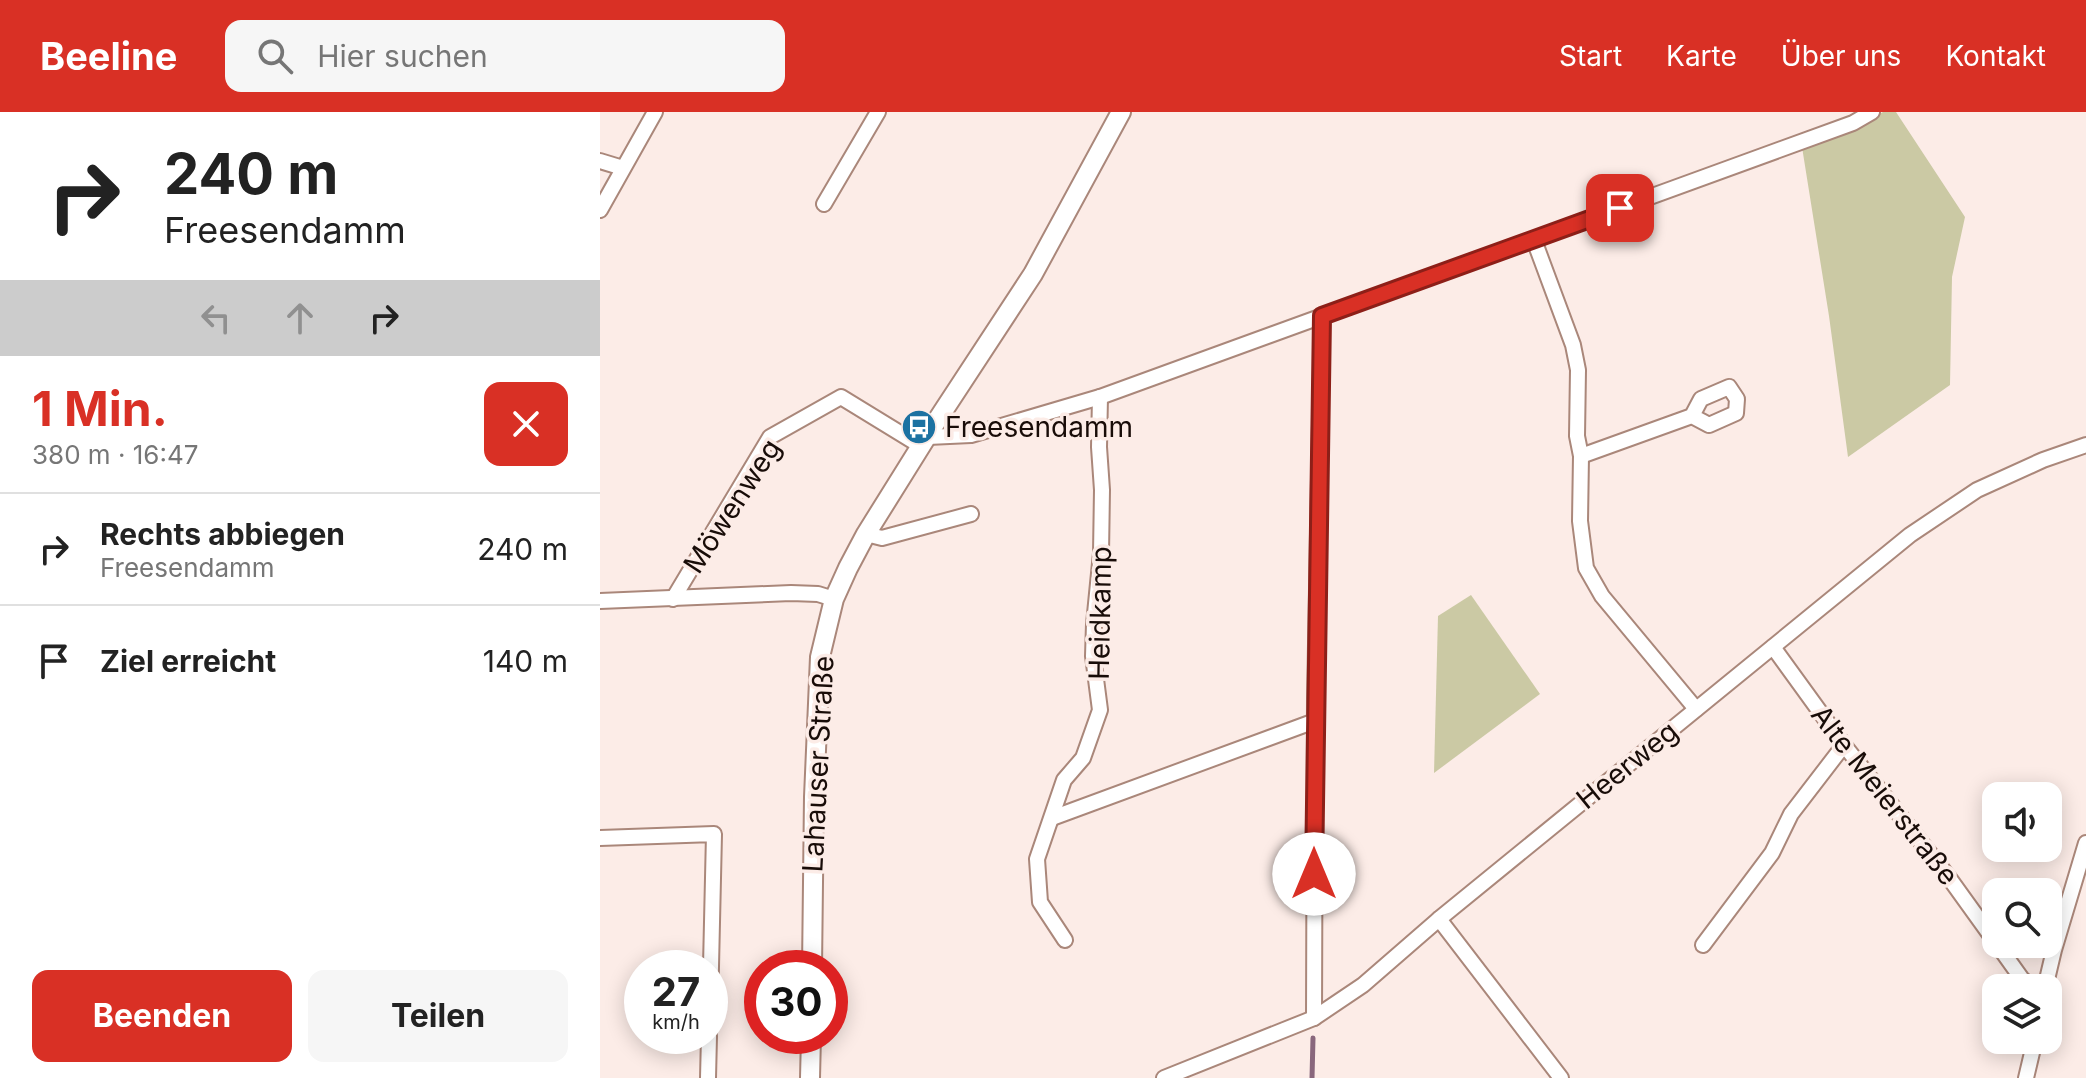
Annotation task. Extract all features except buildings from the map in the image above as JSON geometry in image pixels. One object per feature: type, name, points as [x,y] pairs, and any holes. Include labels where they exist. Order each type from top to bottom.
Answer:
[{"type":"street","points":[[600,210],[655,112]]},
{"type":"street","points":[[824,204],[878,112]]},
{"type":"street","name":"Lahauser Straße","points":[[812,950],[820,657],[834,599],[866,534],[1033,274],[1121,112]]},
{"type":"street","points":[[924,441],[971,435],[1100,397],[1853,123],[1872,112]]},
{"type":"street","points":[[600,161],[623,168]]},
{"type":"street","points":[[1534,240],[1573,345],[1578,370],[1580,521],[1586,568],[1602,596],[1696,709]]},
{"type":"street","points":[[1314,1018],[1322,316]]},
{"type":"street","name":"Möwenweg","points":[[673,599],[770,437],[841,397],[924,441]]},
{"type":"street","name":"Heidkamp","points":[[1065,940],[1040,902],[1037,859],[1064,780],[1083,758],[1100,710],[1093,656],[1101,553],[1100,397]]},
{"type":"street","points":[[1581,456],[1692,416]]},
{"type":"street","name":"Heerweg","points":[[1164,1078],[1314,1018],[1363,985],[1439,919],[1910,535],[1977,490],[2043,460],[2086,445]]},
{"type":"street","points":[[866,534],[882,538],[971,514]]},
{"type":"street","points":[[600,601],[791,593],[818,594],[834,599]]},
{"type":"street","name":"Alte Meierstraße","points":[[1773,647],[1844,745],[1982,924]]},
{"type":"street","points":[[1052,818],[1315,721]]},
{"type":"street","points":[[1703,945],[1772,853],[1791,814],[1844,745]]},
{"type":"street","points":[[600,838],[714,834],[711,950]]},
{"type":"street","points":[[2048,974],[2086,843]]},
{"type":"street","points":[[1439,919],[1561,1078]]},
{"type":"street","points":[[708,1078],[709,1054]]},
{"type":"street","points":[[810,1078],[811,1054]]},
{"type":"street","points":[[2026,1078],[2032,1054]]},
{"type":"shaded area","points":[[1883,112],[1896,112],[1965,217],[1952,277],[1950,385],[1848,457],[1802,147],[1864,123]]},
{"type":"shaded area","points":[[1471,595],[1540,694],[1434,773],[1438,616]]},
{"type":"waterway","points":[[1312,1078],[1313,1038]]},
{"type":"place","name":"Freesendamm","points":[[919,427]]},
{"type":"route","points":[[1314,874],[1322,316],[1620,208]]}]
